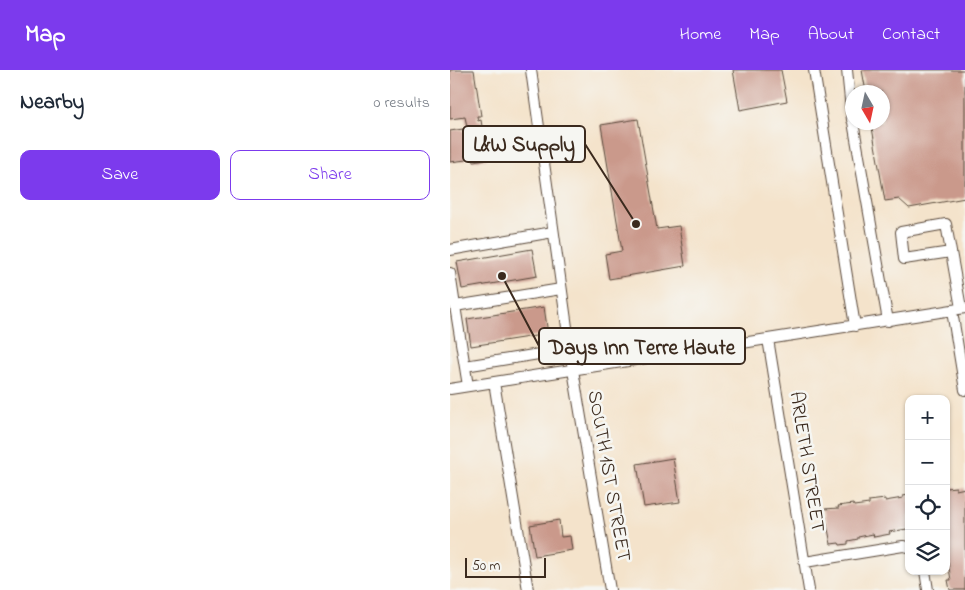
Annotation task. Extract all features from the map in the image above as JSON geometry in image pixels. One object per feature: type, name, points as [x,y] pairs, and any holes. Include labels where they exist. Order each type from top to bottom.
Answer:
[{"type":"street","name":"SOUTH 1ST STREET","points":[[531,70],[573,370],[610,590]]},
{"type":"street","points":[[814,70],[855,326]]},
{"type":"street","points":[[847,70],[849,85]]},
{"type":"street","points":[[855,130],[888,321]]},
{"type":"street","points":[[951,252],[904,259],[901,232],[946,224],[951,252],[959,309],[965,390]]},
{"type":"street","points":[[450,250],[554,232]]},
{"type":"street","points":[[450,273],[468,386]]},
{"type":"street","points":[[455,306],[561,289]]},
{"type":"street","points":[[450,390],[959,309]]},
{"type":"street","name":"ARLETH STREET","points":[[768,339],[810,590]]},
{"type":"street","points":[[465,366],[570,349]]},
{"type":"street","points":[[494,382],[528,590]]},
{"type":"street","points":[[805,562],[905,546]]},
{"type":"street","points":[[926,575],[928,590]]},
{"type":"building","points":[[450,70],[474,70],[481,116],[477,116],[478,121],[481,120],[487,159],[473,161],[472,154],[465,155],[466,160],[450,162],[450,131],[463,129],[463,131],[468,131],[465,117],[450,119]]},
{"type":"building","points":[[733,70],[781,70],[787,101],[740,110]]},
{"type":"building","points":[[862,70],[965,70],[965,198],[909,208],[899,199],[885,201],[872,130],[890,130],[890,85],[865,85]]},
{"type":"building","points":[[638,119],[657,229],[679,226],[685,266],[609,279],[605,254],[622,251],[601,125]]},
{"type":"building","points":[[532,249],[537,276],[462,289],[457,262]]},
{"type":"building","points":[[544,307],[548,334],[471,346],[467,319]]},
{"type":"building","points":[[673,458],[680,502],[644,507],[637,464]]},
{"type":"building","points":[[956,487],[956,490],[965,488],[965,590],[950,590],[948,580],[951,580],[950,488]]},
{"type":"building","points":[[905,496],[905,529],[874,537],[873,534],[858,537],[858,539],[848,541],[848,544],[831,544],[824,509],[839,508],[838,506],[853,504],[854,506],[869,504],[869,501],[885,499],[885,501],[903,498]]},
{"type":"building","points":[[559,520],[561,537],[570,536],[572,550],[535,556],[530,525]]},
{"type":"place","name":"L&W Supply","points":[[636,224]]},
{"type":"place","name":"Days Inn Terre Haute","points":[[502,276]]}]
